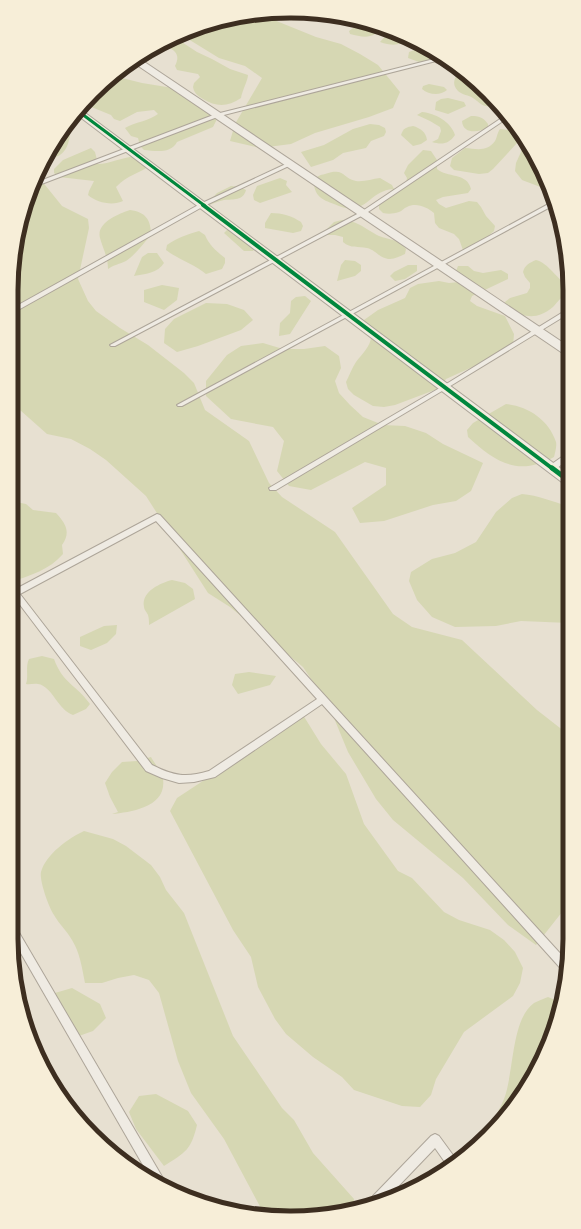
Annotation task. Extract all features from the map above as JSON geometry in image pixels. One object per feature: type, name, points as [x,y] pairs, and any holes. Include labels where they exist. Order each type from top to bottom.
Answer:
[{"type":"street","points":[[140,63],[563,348]]},
{"type":"street","points":[[83,115],[563,476]]},
{"type":"lane","points":[[41,182],[218,115],[436,60]]},
{"type":"lane","points":[[113,345],[363,213],[502,120]]},
{"type":"lane","points":[[18,308],[202,205],[290,164]]},
{"type":"lane","points":[[180,405],[550,205]]},
{"type":"lane","points":[[273,488],[563,315]]},
{"type":"lane","points":[[552,468],[563,460]]},
{"type":"lane","points":[[18,591],[157,517],[562,962]]},
{"type":"lane","points":[[18,597],[149,768],[168,778],[193,780],[212,774],[323,698]]},
{"type":"lane","points":[[18,939],[154,1174]]},
{"type":"lane","points":[[381,1196],[435,1140],[450,1159]]},
{"type":"green space","points":[[273,19],[316,37],[341,44],[360,54],[378,65],[400,92],[393,108],[369,117],[315,133],[291,144],[260,148],[230,141],[235,124],[262,78],[245,66],[219,58],[187,38],[203,32],[237,23]]},
{"type":"green space","points":[[356,26],[375,31],[375,34],[366,37],[350,34],[349,31]]},
{"type":"green space","points":[[386,35],[403,42],[395,45],[380,42]]},
{"type":"green space","points":[[181,41],[197,52],[230,69],[248,75],[241,98],[231,103],[222,105],[217,105],[203,99],[194,91],[193,87],[194,83],[200,77],[198,74],[177,70],[175,66],[177,62],[177,55],[168,47]]},
{"type":"green space","points":[[417,49],[440,63],[419,62],[408,58],[409,52]]},
{"type":"green space","points":[[457,75],[491,107],[481,104],[458,91],[454,83]]},
{"type":"green space","points":[[121,78],[173,88],[219,115],[213,127],[177,142],[174,146],[167,150],[153,151],[144,150],[140,146],[138,138],[131,136],[125,128],[158,114],[154,110],[137,112],[120,121],[114,119],[111,115],[90,107]]},
{"type":"green space","points":[[429,84],[444,87],[447,90],[441,93],[428,93],[422,89],[423,86]]},
{"type":"green space","points":[[448,98],[464,102],[466,106],[448,114],[435,110],[436,102],[441,99]]},
{"type":"green space","points":[[422,112],[437,116],[446,122],[453,130],[455,135],[453,138],[445,143],[432,142],[438,139],[441,131],[440,127],[417,115]]},
{"type":"green space","points":[[471,116],[483,118],[488,124],[488,128],[480,131],[465,129],[462,121]]},
{"type":"green space","points":[[370,124],[379,125],[385,128],[386,132],[384,136],[371,141],[366,148],[343,153],[333,160],[311,167],[301,152],[324,145],[353,129]]},
{"type":"green space","points":[[413,126],[422,131],[427,140],[421,144],[413,146],[401,135],[406,128]]},
{"type":"green space","points":[[500,129],[509,130],[518,142],[488,173],[479,174],[454,170],[450,166],[452,158],[465,148],[482,149],[489,147],[496,140]]},
{"type":"green space","points":[[68,133],[70,135],[66,149],[53,158]]},
{"type":"green space","points":[[91,148],[95,152],[98,164],[136,156],[152,164],[124,180],[116,187],[123,201],[119,203],[100,202],[88,195],[94,181],[59,177],[54,173],[54,169],[63,160]]},
{"type":"green space","points":[[523,148],[543,188],[522,180],[515,171],[516,163]]},
{"type":"green space","points":[[423,150],[431,151],[437,160],[437,169],[446,174],[465,180],[471,189],[468,193],[443,197],[436,200],[439,204],[446,208],[469,201],[477,202],[495,226],[494,231],[475,248],[463,250],[459,239],[454,234],[439,228],[435,223],[434,213],[425,207],[414,205],[406,207],[397,213],[383,213],[379,209],[379,200],[393,189],[377,194],[366,203],[353,208],[345,208],[326,201],[320,197],[315,190],[314,182],[316,179],[322,175],[332,172],[343,174],[356,181],[380,178],[392,185],[394,189],[406,183],[407,178],[404,173],[408,165]]},
{"type":"green space","points":[[280,178],[287,181],[286,185],[292,192],[260,203],[254,200],[253,195],[257,186]]},
{"type":"green space","points":[[41,180],[62,206],[88,219],[89,228],[78,279],[88,301],[96,311],[148,345],[184,373],[194,383],[205,410],[249,441],[269,483],[282,497],[335,532],[393,614],[412,627],[462,640],[537,710],[563,730],[563,911],[536,945],[508,925],[463,878],[393,820],[376,799],[348,752],[329,706],[303,667],[230,607],[208,593],[146,496],[106,460],[90,449],[71,439],[47,434],[18,408],[18,290],[20,255],[27,220]]},
{"type":"green space","points":[[231,186],[240,187],[246,190],[245,194],[238,199],[222,201],[205,206],[217,193]]},
{"type":"green space","points":[[130,210],[144,215],[149,221],[151,235],[130,258],[108,269],[100,238],[101,228],[109,220]]},
{"type":"green space","points":[[271,213],[287,215],[298,220],[303,226],[301,231],[293,233],[265,228],[265,223]]},
{"type":"green space","points":[[342,220],[353,222],[379,236],[400,243],[406,249],[405,254],[387,259],[370,249],[346,244],[343,242],[343,237],[326,235],[326,230],[334,222]]},
{"type":"green space","points":[[238,228],[253,240],[256,246],[253,251],[244,251],[224,233],[228,229]]},
{"type":"green space","points":[[199,231],[205,235],[214,248],[225,258],[225,263],[222,269],[206,274],[197,267],[176,257],[166,250],[167,245],[183,236]]},
{"type":"green space","points":[[148,253],[157,253],[164,263],[155,271],[134,276],[142,257]]},
{"type":"green space","points":[[345,260],[355,261],[361,265],[361,271],[355,276],[337,281],[341,265]]},
{"type":"green space","points":[[536,260],[541,262],[547,266],[563,283],[563,297],[553,307],[535,316],[519,314],[506,308],[505,302],[510,298],[527,293],[530,288],[530,283],[523,272],[531,262]]},
{"type":"green space","points":[[408,265],[417,265],[417,271],[405,279],[395,281],[390,276],[394,272]]},
{"type":"green space","points":[[458,266],[468,266],[474,271],[483,273],[501,270],[508,274],[508,279],[472,296],[470,301],[477,306],[505,316],[514,334],[513,346],[490,359],[446,379],[440,388],[395,405],[384,407],[373,406],[354,395],[348,389],[346,382],[355,364],[368,347],[371,340],[371,335],[364,320],[378,310],[405,298],[410,288],[418,284],[439,281],[449,283],[459,282],[456,271]]},
{"type":"green space","points":[[162,285],[179,288],[177,300],[164,310],[144,302],[144,290]]},
{"type":"green space","points":[[305,296],[311,301],[290,334],[279,336],[280,323],[290,313],[291,301],[296,297]]},
{"type":"green space","points":[[206,303],[227,304],[244,310],[253,320],[241,330],[177,352],[164,343],[165,329],[174,319]]},
{"type":"green space","points":[[263,343],[283,349],[304,349],[325,346],[339,356],[341,368],[335,381],[339,393],[363,417],[383,425],[405,426],[426,433],[443,444],[483,463],[471,491],[456,501],[433,505],[384,521],[360,523],[352,508],[386,485],[386,468],[365,462],[311,490],[289,486],[277,471],[284,441],[273,427],[231,419],[206,396],[206,381],[227,355],[241,346]]},
{"type":"green space","points":[[506,404],[514,405],[530,411],[543,421],[553,434],[556,442],[554,457],[541,463],[529,466],[508,464],[498,460],[468,437],[467,430],[473,423]]},
{"type":"green space","points":[[522,494],[540,497],[563,504],[563,623],[521,621],[496,626],[455,627],[432,617],[417,600],[409,581],[411,572],[432,559],[455,553],[476,542],[496,512],[512,498]]},
{"type":"green space","points":[[18,502],[26,504],[33,510],[56,513],[65,525],[67,532],[62,545],[63,554],[58,560],[46,568],[18,580]]},
{"type":"green space","points":[[172,580],[185,583],[193,589],[195,599],[149,625],[148,614],[144,609],[144,601],[146,596],[153,589]]},
{"type":"green space","points":[[117,625],[116,634],[107,643],[91,650],[80,646],[80,637],[104,626]]},
{"type":"green space","points":[[42,656],[54,659],[66,679],[90,704],[86,709],[73,715],[63,708],[51,693],[43,686],[26,684],[27,665],[29,659]]},
{"type":"green space","points":[[249,672],[276,676],[270,685],[238,694],[232,685],[235,674]]},
{"type":"green space","points":[[303,715],[321,744],[346,774],[364,824],[398,871],[412,878],[444,912],[459,920],[490,930],[504,940],[515,952],[523,968],[520,983],[513,996],[464,1032],[436,1079],[431,1095],[420,1107],[402,1106],[354,1090],[342,1077],[313,1057],[286,1034],[275,1019],[258,987],[251,957],[233,930],[170,811],[177,798]]},
{"type":"green space","points":[[151,757],[163,779],[163,788],[159,796],[154,802],[146,806],[129,812],[112,814],[118,812],[105,783],[112,772],[122,762],[137,761]]},
{"type":"green space","points":[[84,831],[113,839],[126,846],[151,865],[160,877],[166,890],[184,913],[233,1036],[282,1108],[294,1120],[313,1153],[354,1199],[353,1204],[326,1209],[290,1211],[262,1209],[224,1139],[191,1093],[178,1061],[159,993],[149,980],[134,975],[102,983],[85,983],[75,945],[52,911],[41,881],[41,872],[48,859],[59,847]]},
{"type":"green space","points":[[72,988],[100,1004],[106,1018],[93,1031],[76,1037],[55,1010],[55,993]]},
{"type":"green space","points":[[548,997],[556,1000],[549,1026],[535,1059],[517,1090],[494,1119],[504,1099],[521,1021],[534,1003]]},
{"type":"green space","points":[[156,1094],[188,1111],[197,1125],[190,1145],[186,1150],[164,1166],[136,1129],[129,1112],[139,1096]]},
{"type":"cycle path","points":[[83,115],[563,476]]}]
